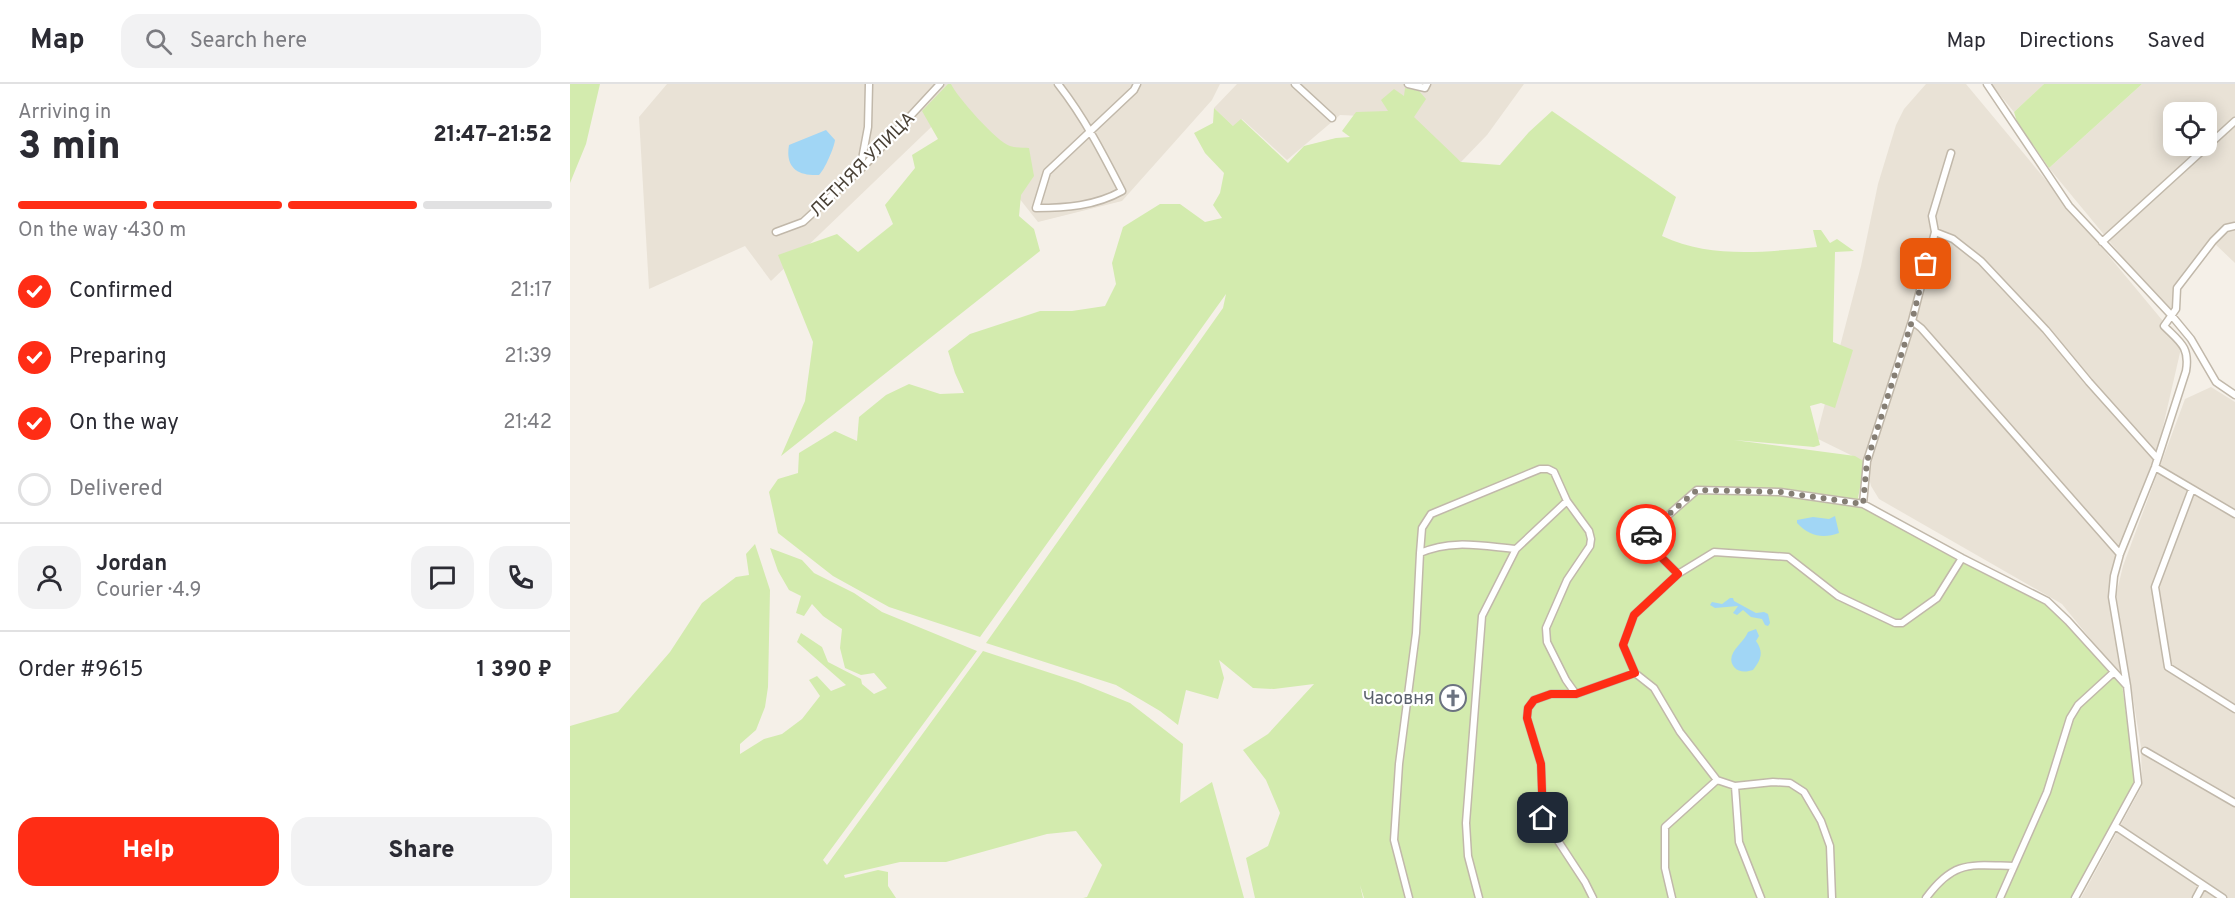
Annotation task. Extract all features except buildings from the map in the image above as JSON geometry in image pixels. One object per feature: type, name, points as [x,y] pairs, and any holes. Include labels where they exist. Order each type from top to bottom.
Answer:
[{"type":"street","points":[[860,170],[868,127],[869,84]]},
{"type":"street","name":"ЛЕТНЯЯ УЛИЦА","points":[[776,232],[803,222],[860,170],[940,84]]},
{"type":"street","points":[[1058,84],[1076,106],[1090,131],[1122,191],[1107,199],[1067,208],[1036,208],[1047,172],[1090,131],[1134,90],[1137,84]]},
{"type":"street","points":[[1295,84],[1332,118]]},
{"type":"street","points":[[1408,84],[1425,88],[1427,84]]},
{"type":"street","points":[[1988,84],[2069,206],[2172,316],[2191,339],[2216,382],[2235,396]]},
{"type":"street","points":[[2102,242],[2235,121]]},
{"type":"street","points":[[1863,504],[1867,461],[1912,321],[1935,232],[1932,216],[1951,153]]},
{"type":"street","points":[[2075,898],[2138,783],[2127,686],[2112,597],[2114,576],[2120,554],[2175,412],[2188,358],[2185,348],[2164,326],[2176,309],[2177,288],[2213,241],[2226,228],[2235,226]]},
{"type":"street","points":[[1935,232],[1953,239],[1981,261],[2046,330],[2157,458]]},
{"type":"street","points":[[1912,321],[1922,328],[2120,554]]},
{"type":"street","points":[[2155,467],[2235,514]]},
{"type":"street","points":[[1409,898],[1394,840],[1399,764],[1416,633],[1422,528],[1431,514],[1540,469],[1554,472],[1567,501],[1589,531],[1590,546],[1567,580],[1546,628],[1547,642],[1566,681],[1576,694]]},
{"type":"street","points":[[2192,489],[2155,587],[2168,668],[2235,710]]},
{"type":"street","points":[[1678,574],[1642,538],[1697,490],[1780,492],[1863,504],[2047,601],[2127,686]]},
{"type":"street","points":[[1479,898],[1468,856],[1466,823],[1482,616],[1516,549],[1567,501]]},
{"type":"street","points":[[1420,553],[1436,546],[1458,544],[1516,549]]},
{"type":"street","points":[[1832,898],[1830,846],[1821,821],[1804,792],[1790,783],[1773,782],[1735,786],[1717,780],[1680,732],[1654,688],[1635,673],[1623,645],[1634,615],[1678,574],[1714,552],[1788,557],[1838,596],[1895,623],[1902,623],[1937,598],[1962,558]]},
{"type":"street","points":[[2000,898],[2047,792],[2070,718],[2078,705],[2114,672]]},
{"type":"street","points":[[1593,898],[1543,818],[1541,764],[1527,718],[1528,708],[1534,700],[1551,694],[1576,694],[1635,673]]},
{"type":"street","points":[[2145,751],[2235,803]]},
{"type":"street","points":[[1672,898],[1665,868],[1665,826],[1717,780]]},
{"type":"street","points":[[1735,786],[1739,842],[1761,898]]},
{"type":"street","points":[[2115,826],[2223,898]]},
{"type":"street","points":[[1926,898],[1939,880],[1968,865],[2013,866]]},
{"type":"street","points":[[2196,898],[2203,885]]},
{"type":"shaded area","points":[[667,84],[1220,84],[1212,100],[1122,201],[1038,222],[949,110],[771,281],[745,246],[649,289],[639,117]]},
{"type":"shaded area","points":[[1237,84],[1524,84],[1487,135],[1461,162],[1420,126],[1406,118],[1340,115],[1287,160],[1242,119],[1234,127],[1214,108]]},
{"type":"shaded area","points":[[1926,84],[1966,84],[2182,344],[2159,444],[2118,552],[2109,595],[2122,678],[2062,604],[1879,499],[1871,486],[1865,462],[1816,438],[1861,266],[1878,184],[1896,125],[1904,109]]},
{"type":"shaded area","points":[[1991,84],[2044,84],[2014,112]]},
{"type":"shaded area","points":[[2142,84],[2235,84],[2235,263],[2213,242],[2180,288],[2176,316],[2139,277],[2049,168]]},
{"type":"shaded area","points":[[2211,387],[2235,402],[2235,898],[2081,898],[2142,786],[2141,747],[2116,595],[2123,566],[2185,399]]},
{"type":"green space","points":[[570,84],[600,84],[586,144],[570,183]]},
{"type":"green space","points":[[948,84],[951,84],[978,118],[1004,143],[1012,147],[1029,148],[1034,176],[1021,195],[1019,216],[1034,229],[1040,251],[781,456],[805,401],[813,342],[778,255],[837,234],[858,252],[893,224],[885,205],[915,168],[912,155],[938,139],[922,111]]},
{"type":"green space","points":[[2044,84],[2142,84],[2049,168],[2017,122],[2014,112]]},
{"type":"green space","points":[[1405,88],[1419,91],[1426,99],[1414,117],[1461,162],[1500,165],[1529,132],[1552,111],[1676,197],[1662,236],[1681,243],[1719,251],[1738,252],[1797,249],[1817,247],[1813,230],[1821,230],[1830,243],[1837,239],[1854,251],[1835,252],[1833,342],[1853,350],[1835,408],[1821,403],[1810,406],[1820,445],[1814,447],[1734,440],[1855,456],[1865,462],[1858,498],[2045,600],[2122,684],[2135,780],[2073,898],[1364,898],[1360,885],[1363,898],[1255,898],[1246,858],[1268,846],[1280,813],[1266,780],[1243,750],[1268,734],[1314,684],[1274,689],[1253,688],[1219,660],[1224,678],[1218,699],[1186,690],[1178,725],[1160,711],[1116,685],[986,643],[1223,308],[1226,294],[980,637],[889,607],[833,576],[778,533],[769,492],[778,479],[798,473],[799,453],[835,431],[857,441],[859,417],[886,395],[909,384],[940,394],[964,393],[948,351],[970,334],[1040,311],[1072,311],[1105,306],[1116,284],[1112,263],[1123,227],[1160,204],[1180,204],[1205,222],[1222,218],[1213,205],[1220,193],[1224,173],[1205,153],[1194,133],[1213,123],[1214,108],[1233,126],[1241,119],[1288,163],[1304,146],[1350,137],[1342,131],[1356,112],[1388,111],[1381,100],[1394,89],[1404,96]]},
{"type":"green space","points":[[755,544],[770,590],[768,687],[765,707],[756,730],[740,744],[740,754],[764,739],[782,734],[802,719],[820,696],[809,680],[817,676],[831,691],[846,685],[797,642],[801,633],[822,647],[828,662],[861,679],[862,684],[874,694],[887,688],[874,673],[861,675],[845,668],[840,648],[842,629],[823,616],[812,604],[804,616],[796,613],[801,596],[789,590],[778,571],[770,548],[802,560],[814,573],[854,593],[882,612],[977,651],[823,860],[827,865],[983,651],[1078,682],[1130,703],[1183,744],[1180,803],[1212,782],[1244,898],[1083,898],[1087,897],[1102,865],[1076,831],[1047,834],[946,862],[900,862],[844,875],[845,878],[878,870],[888,872],[888,886],[896,898],[570,898],[570,726],[618,712],[670,652],[702,603],[736,577],[749,575],[746,554]]},
{"type":"water","points":[[826,130],[835,140],[821,172],[819,175],[812,175],[799,172],[789,160],[789,145]]},
{"type":"water","points":[[1835,516],[1839,533],[1833,535],[1816,535],[1797,523],[1797,520],[1813,517],[1829,519]]},
{"type":"water","points":[[1730,598],[1756,613],[1768,614],[1770,623],[1768,626],[1762,619],[1751,617],[1743,610],[1737,615],[1733,613],[1738,606],[1715,608],[1710,605],[1712,602],[1722,604]]},
{"type":"water","points":[[1756,629],[1759,636],[1756,641],[1761,652],[1760,659],[1753,670],[1746,672],[1738,670],[1732,662],[1733,653],[1748,632]]},
{"type":"way so far","points":[[1646,534],[1697,490],[1780,492],[1863,504],[1867,461],[1912,321],[1926,264]]},
{"type":"place","name":"Часовня","points":[[1453,698]]},
{"type":"route","points":[[1543,818],[1541,764],[1527,718],[1528,708],[1534,700],[1551,694],[1576,694],[1635,673],[1623,645],[1634,615],[1678,574],[1642,538],[1646,534]]}]
